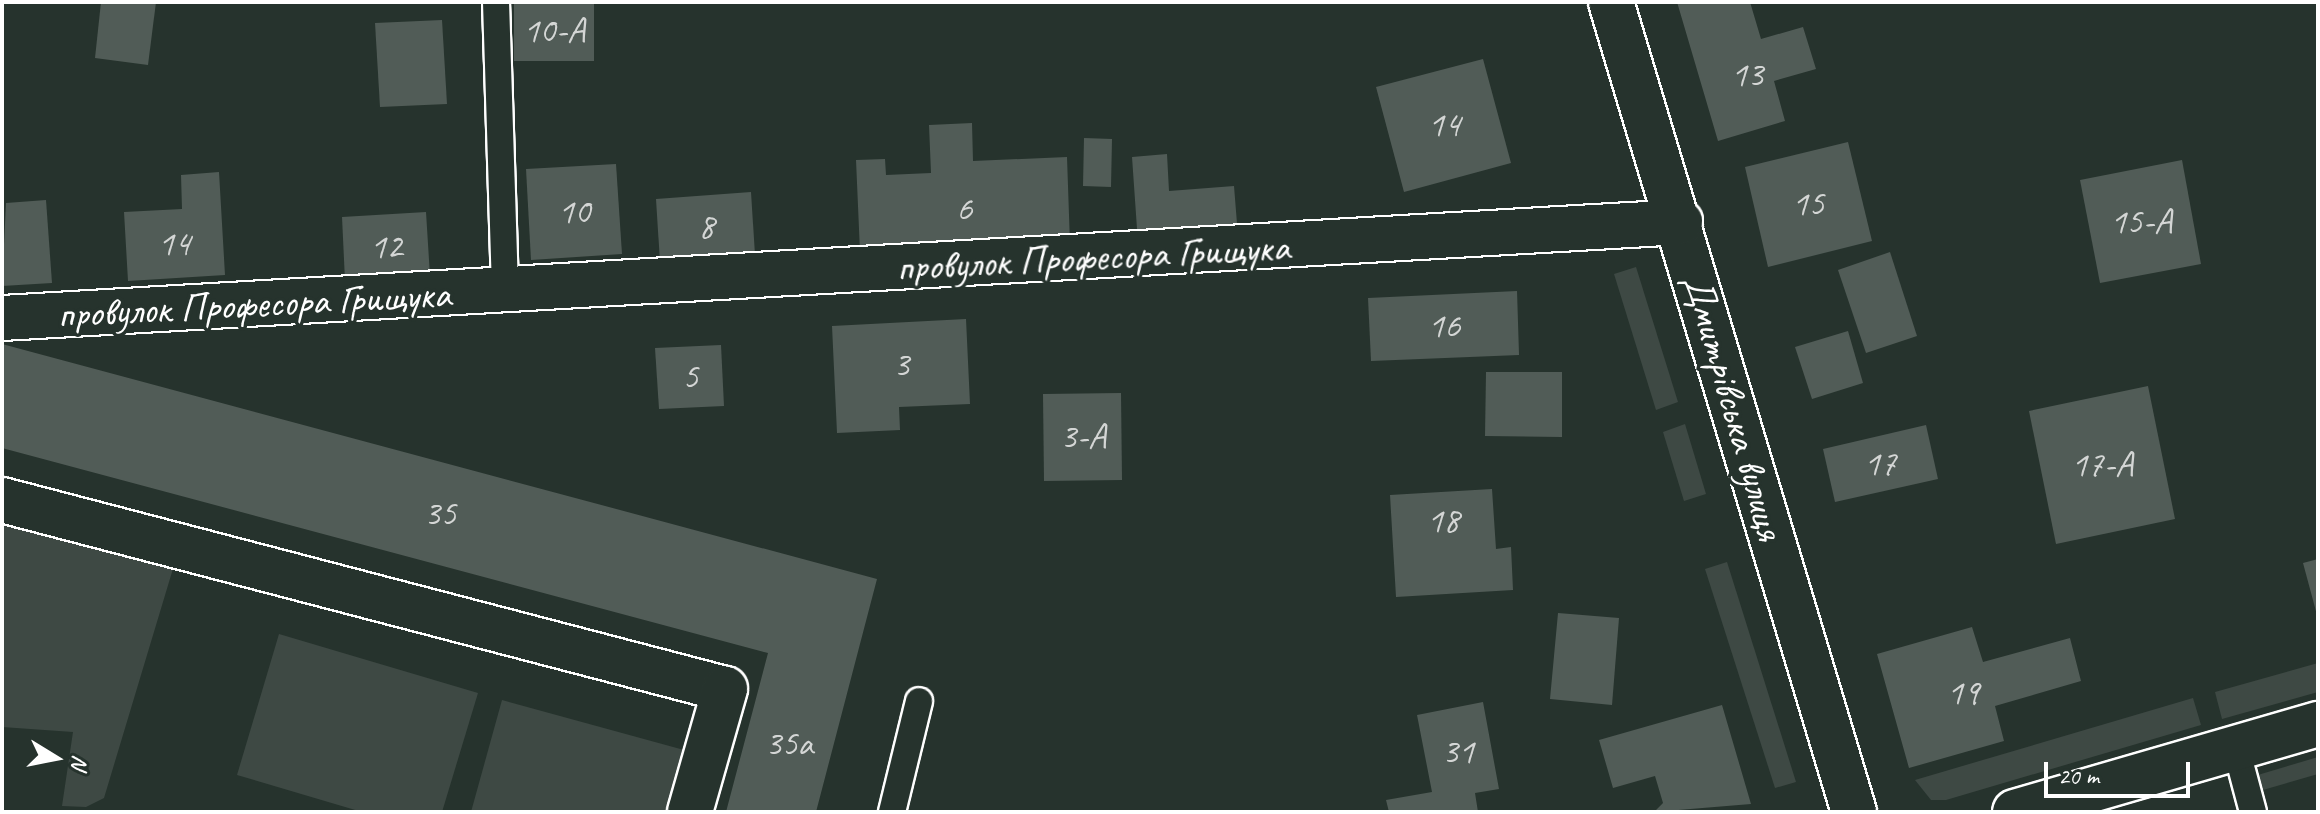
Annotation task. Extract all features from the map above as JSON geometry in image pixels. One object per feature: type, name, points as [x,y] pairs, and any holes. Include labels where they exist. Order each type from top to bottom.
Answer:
[{"type":"street","name":"Дмитрівська вулиця","points":[[1611,2],[1680,222],[1854,812]]},
{"type":"street","name":"провулок Професора Грищука","points":[[2,318],[1680,222]]},
{"type":"street","points":[[2,500],[725,689],[690,812]]},
{"type":"street","points":[[2015,812],[2318,724]]},
{"type":"lane","name":"провулок Професора Грищука","points":[[496,2],[505,289]]},
{"type":"lane","points":[[892,812],[919,701]]},
{"type":"lane","points":[[2236,748],[2253,812]]},
{"type":"shaded area","points":[[1636,267],[1678,402],[1656,410],[1614,274]]},
{"type":"shaded area","points":[[1685,424],[1706,494],[1684,501],[1663,432]]},
{"type":"shaded area","points":[[2,517],[175,562],[104,798],[86,807],[62,806],[73,732],[2,727]]},
{"type":"shaded area","points":[[1727,562],[1796,782],[1775,788],[1705,569]]},
{"type":"shaded area","points":[[279,634],[478,693],[442,812],[362,812],[237,775]]},
{"type":"shaded area","points":[[2318,663],[2318,692],[2222,719],[2215,692]]},
{"type":"shaded area","points":[[2193,698],[2201,725],[1946,800],[1931,800],[1915,780]]},
{"type":"shaded area","points":[[502,700],[695,753],[679,812],[471,812]]},
{"type":"shaded area","points":[[2318,757],[2318,774],[2256,792],[2251,777]]},
{"type":"building","points":[[101,2],[156,2],[148,65],[95,58]]},
{"type":"building","points":[[514,2],[594,2],[594,61],[514,61]]},
{"type":"building","points":[[1677,2],[1750,2],[1761,39],[1803,27],[1816,69],[1774,81],[1785,121],[1718,141]]},
{"type":"building","points":[[442,20],[447,104],[380,107],[375,23]]},
{"type":"building","points":[[1483,59],[1511,163],[1404,192],[1376,87]]},
{"type":"building","points":[[972,123],[973,161],[1067,157],[1070,244],[860,252],[856,160],[885,159],[886,175],[931,173],[929,125]]},
{"type":"building","points":[[1084,138],[1112,139],[1111,187],[1083,186]]},
{"type":"building","points":[[1848,142],[1872,241],[1768,267],[1745,167]]},
{"type":"building","points":[[1167,154],[1169,191],[1234,186],[1238,236],[1138,243],[1132,157]]},
{"type":"building","points":[[2182,160],[2201,264],[2100,283],[2080,180]]},
{"type":"building","points":[[616,164],[622,254],[531,260],[526,169]]},
{"type":"building","points":[[219,172],[225,275],[128,281],[124,212],[182,209],[181,175]]},
{"type":"building","points":[[751,192],[755,255],[660,262],[656,199]]},
{"type":"building","points":[[46,200],[52,283],[2,286],[6,203]]},
{"type":"building","points":[[426,212],[430,276],[345,281],[342,217]]},
{"type":"building","points":[[1890,252],[1917,336],[1866,353],[1838,270]]},
{"type":"building","points":[[1517,291],[1519,355],[1371,361],[1368,298]]},
{"type":"building","points":[[966,319],[970,404],[899,407],[900,430],[837,433],[832,326]]},
{"type":"building","points":[[1848,331],[1863,383],[1812,399],[1795,347]]},
{"type":"building","points":[[2,344],[877,579],[816,812],[726,812],[768,653],[2,448]]},
{"type":"building","points":[[721,345],[724,406],[659,409],[655,348]]},
{"type":"building","points":[[1486,372],[1562,372],[1562,437],[1485,436]]},
{"type":"building","points":[[2148,386],[2175,519],[2056,544],[2029,411]]},
{"type":"building","points":[[1121,393],[1122,480],[1044,481],[1043,394]]},
{"type":"building","points":[[1926,425],[1938,479],[1835,502],[1823,449]]},
{"type":"building","points":[[1492,489],[1496,549],[1511,547],[1513,590],[1396,597],[1390,495]]},
{"type":"building","points":[[2318,559],[2318,615],[2317,615],[2303,563]]},
{"type":"building","points":[[1558,613],[1619,618],[1612,705],[1550,699]]},
{"type":"building","points":[[1972,627],[1983,662],[2070,638],[2081,681],[1995,706],[2004,741],[1909,768],[1877,654]]},
{"type":"building","points":[[1483,702],[1499,789],[1475,793],[1478,812],[1389,812],[1386,800],[1432,792],[1417,715]]},
{"type":"building","points":[[1722,705],[1751,804],[1654,812],[1663,803],[1655,776],[1613,788],[1599,740]]}]
